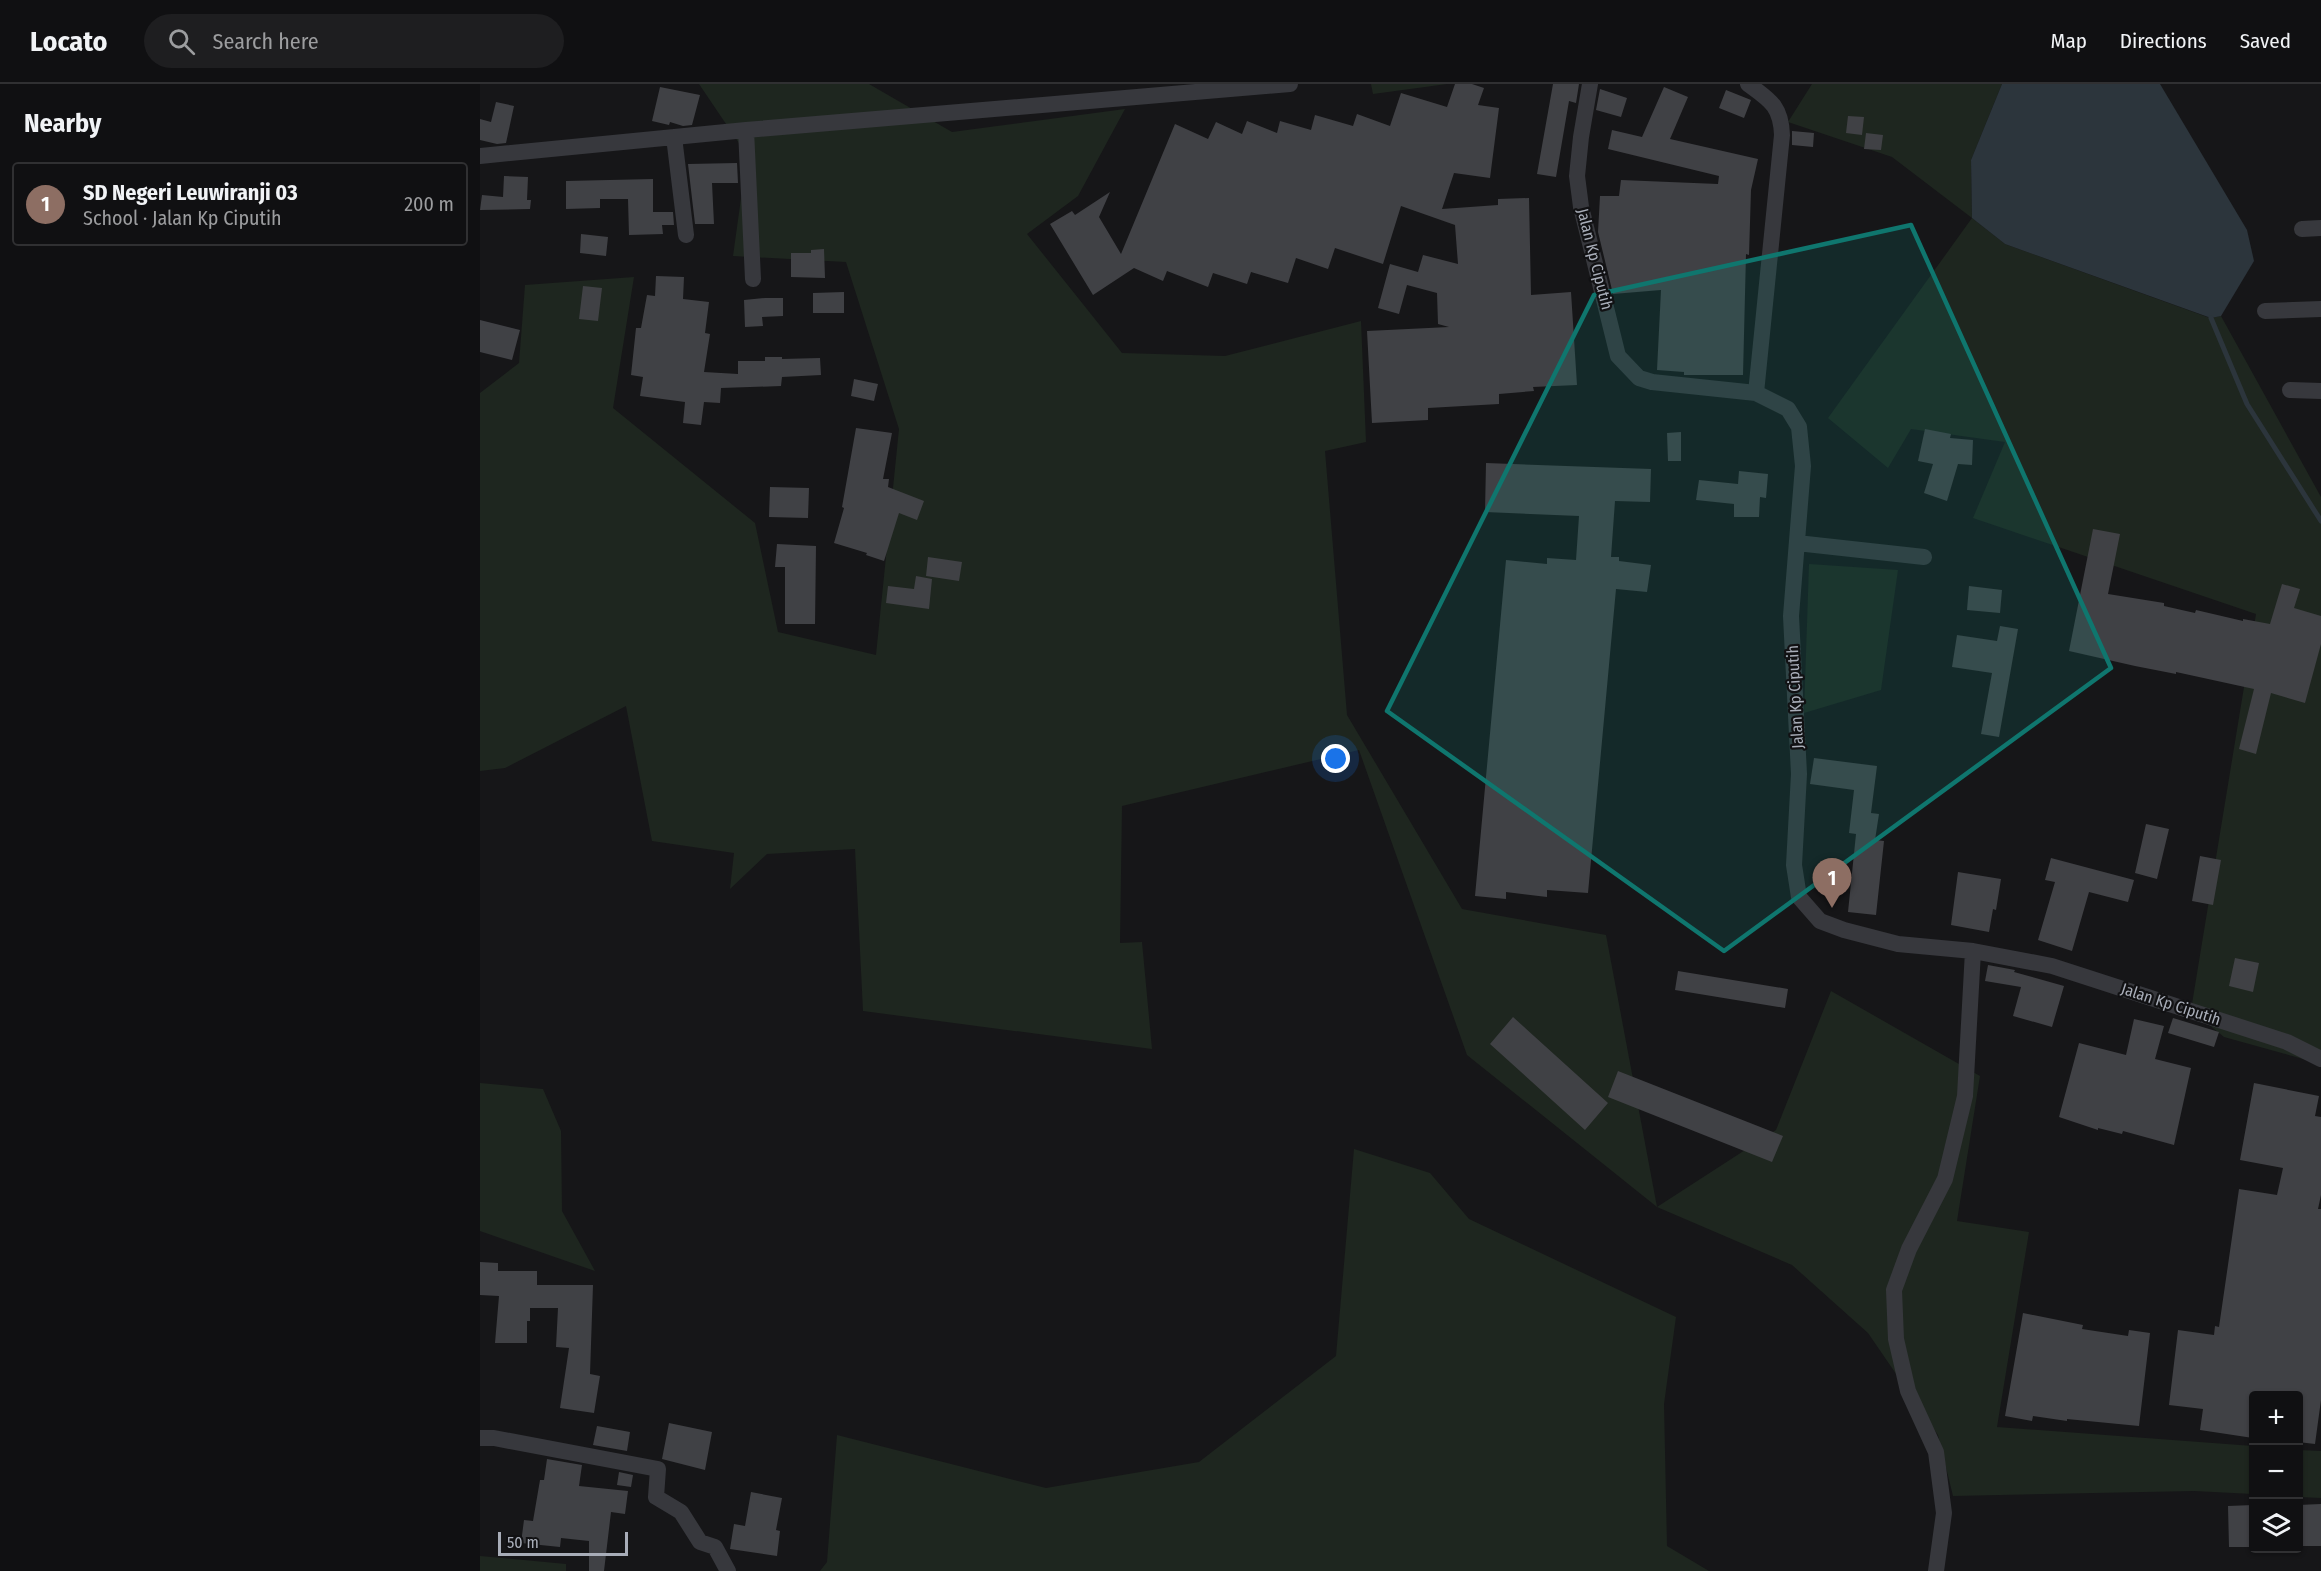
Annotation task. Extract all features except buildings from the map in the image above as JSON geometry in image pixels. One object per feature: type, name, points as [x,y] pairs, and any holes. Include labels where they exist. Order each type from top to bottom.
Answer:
[{"type":"street","points":[[480,156],[1180,88],[1290,84]]},
{"type":"street","name":"Jalan Kp Ciputih","points":[[1590,84],[1577,176],[1581,207],[1618,356],[1639,378],[1652,382],[1756,393],[1788,409],[1799,427],[1803,466],[1791,616],[1799,774],[1794,865],[1799,897],[1820,921],[1844,930],[1898,944],[1973,951],[2052,966],[2287,1042],[2321,1059]]},
{"type":"street","points":[[1748,84],[1774,103],[1781,122],[1782,135],[1756,393]]},
{"type":"street","points":[[746,130],[753,279]]},
{"type":"street","points":[[674,137],[686,235]]},
{"type":"street","points":[[2302,229],[2321,228]]},
{"type":"street","points":[[2265,311],[2321,309]]},
{"type":"street","points":[[2290,390],[2321,391]]},
{"type":"street","points":[[1797,543],[1924,558]]},
{"type":"street","points":[[1936,1571],[1944,1513],[1936,1452],[1908,1391],[1896,1339],[1894,1290],[1909,1249],[1945,1179],[1965,1096],[1973,951]]},
{"type":"street","points":[[480,1438],[494,1438],[658,1469],[656,1497],[681,1512],[700,1542],[715,1547],[728,1571]]},
{"type":"highlighted area","points":[[1911,225],[2111,668],[1724,951],[1387,711],[1594,295]]},
{"type":"shaded area","points":[[699,84],[869,84],[952,132],[1125,109],[1078,196],[1027,234],[1122,353],[1225,356],[1361,321],[1366,442],[1325,451],[1347,715],[1462,909],[1606,935],[1657,1207],[1467,1055],[1359,750],[1122,806],[1120,943],[1142,942],[1152,1049],[863,1011],[855,849],[767,854],[730,889],[734,853],[652,841],[626,706],[505,768],[480,771],[480,393],[519,363],[525,285],[634,277],[613,408],[755,523],[778,632],[876,655],[899,429],[846,262],[733,256],[747,155]]},
{"type":"shaded area","points":[[1371,84],[1447,84],[1373,94]]},
{"type":"shaded area","points":[[1812,84],[2002,84],[1971,160],[1972,218],[1892,157],[1788,122]]},
{"type":"shaded area","points":[[2002,84],[2160,84],[2247,230],[2254,261],[2221,316],[2211,318],[2005,244],[1972,218],[1971,160]]},
{"type":"shaded area","points":[[1972,218],[2005,244],[2210,318],[2221,316],[2321,497],[2321,1064],[2224,1037],[2191,1010],[2256,614],[1973,518],[2005,442],[1911,429],[1888,468],[1828,418]]},
{"type":"shaded area","points":[[1809,564],[1898,570],[1881,690],[1804,713]]},
{"type":"shaded area","points":[[1831,991],[1980,1076],[1957,1221],[2029,1232],[1997,1427],[2249,1446],[2249,1494],[2194,1491],[1953,1496],[1938,1435],[1868,1333],[1792,1265],[1657,1207],[1776,1130]]},
{"type":"shaded area","points":[[480,1083],[543,1089],[561,1131],[562,1211],[595,1271],[480,1231]]},
{"type":"shaded area","points":[[1354,1149],[1430,1173],[1469,1219],[1676,1317],[1664,1404],[1667,1546],[1709,1571],[820,1571],[827,1562],[837,1435],[1046,1488],[1199,1462],[1336,1356]]},
{"type":"shaded area","points":[[2303,1450],[2321,1451],[2321,1498],[2303,1497]]},
{"type":"shaded area","points":[[480,1556],[566,1564],[566,1571],[480,1571]]},
{"type":"waterway","points":[[2211,318],[2247,404],[2321,521]]},
{"type":"place","name":"SD Negeri Leuwiranji 03","points":[[1832,908]]}]
